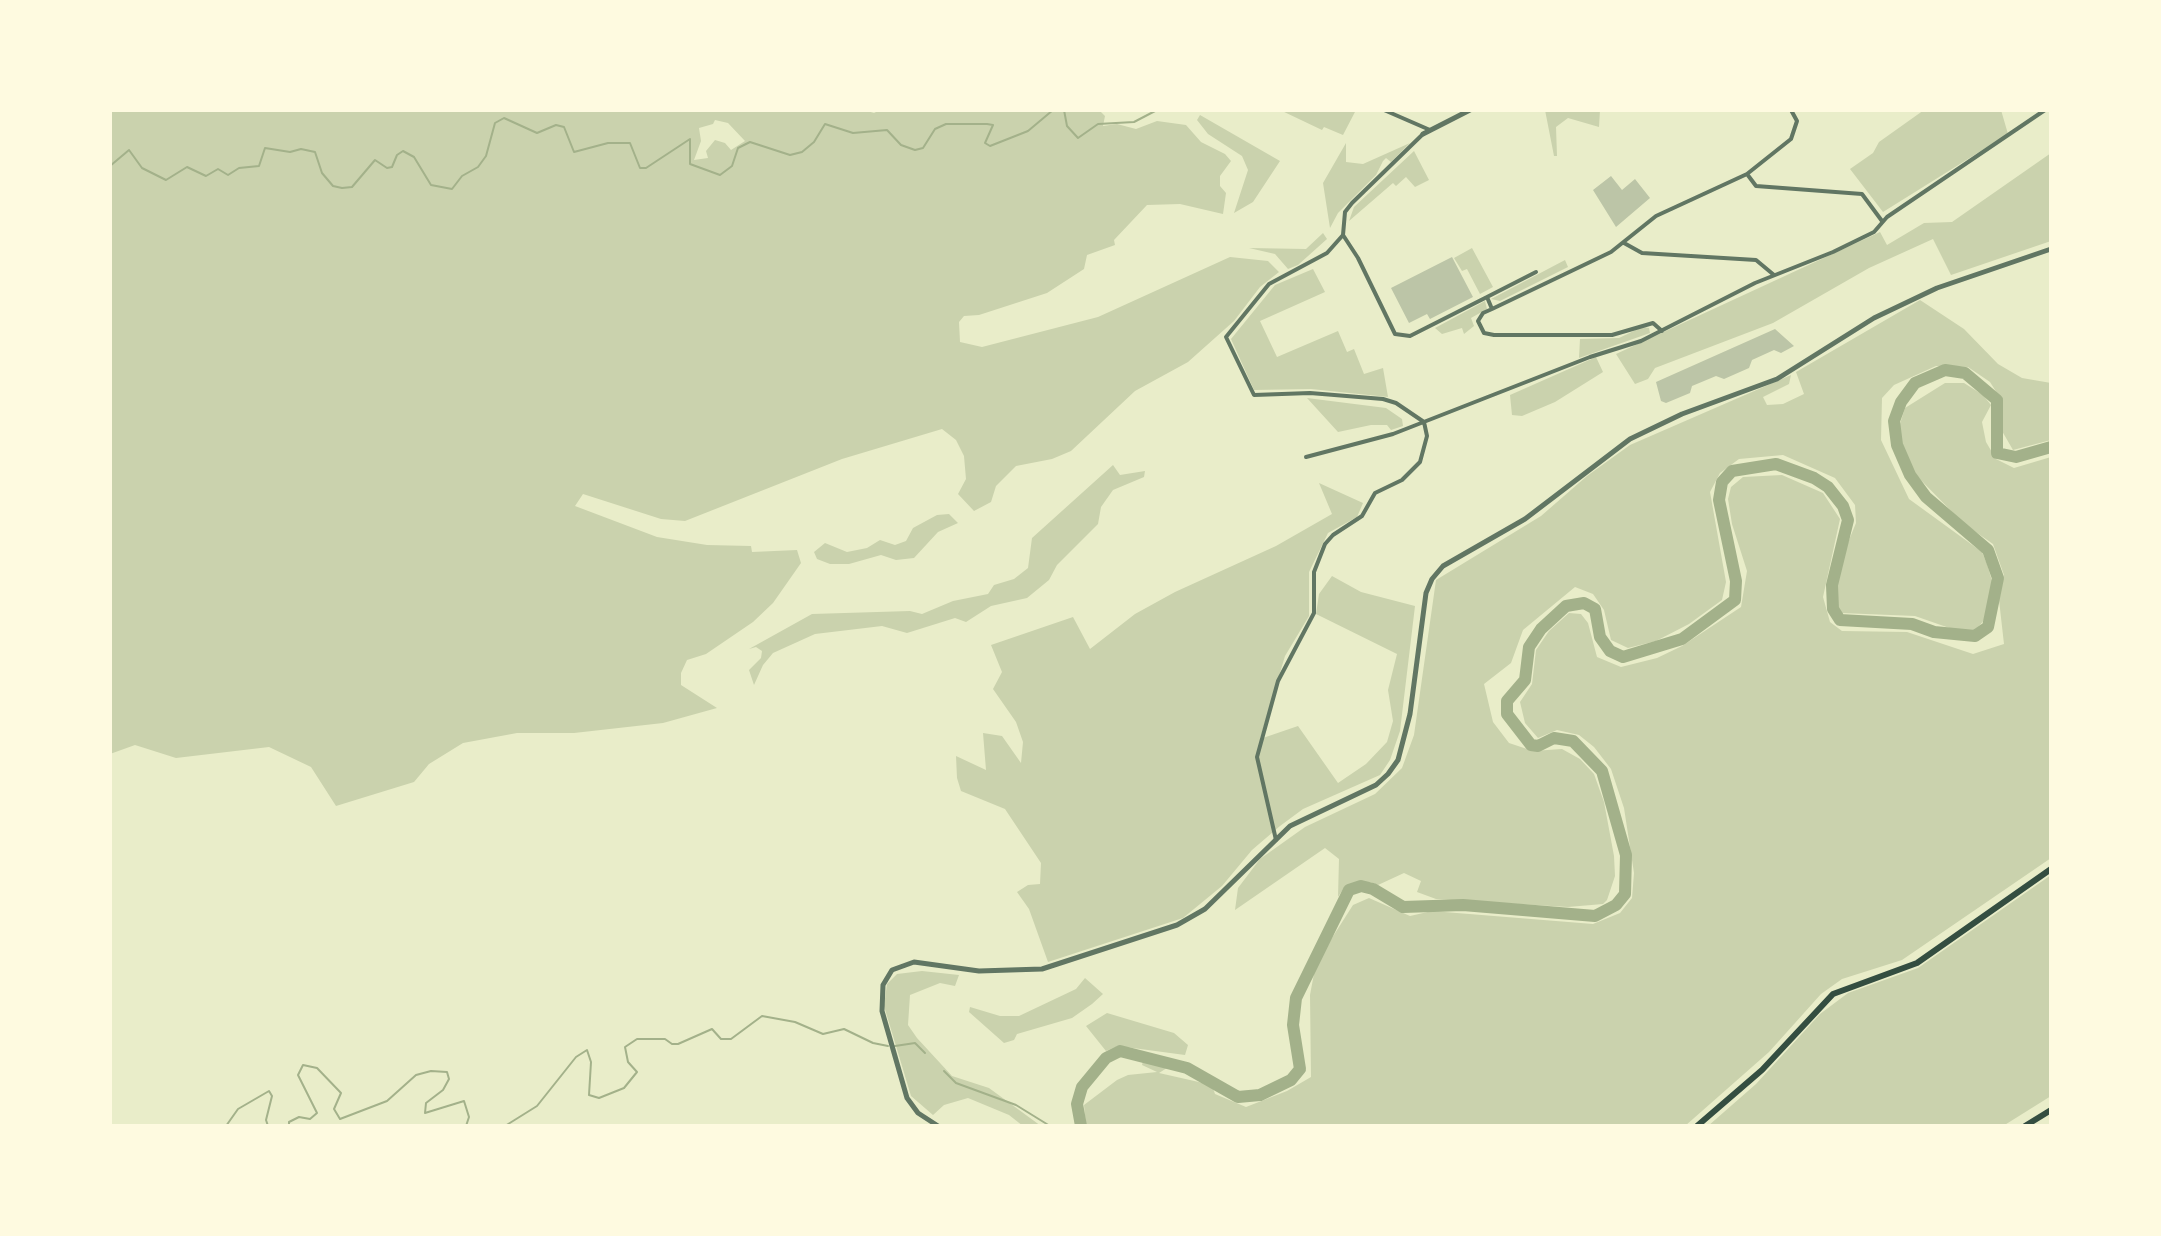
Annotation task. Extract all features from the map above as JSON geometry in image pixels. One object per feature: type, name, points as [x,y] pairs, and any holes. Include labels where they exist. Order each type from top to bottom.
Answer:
[{"type":"main road","points":[[1697,1126],[1762,1070],[1833,994],[1848,986],[1905,969],[1930,955],[2051,869]]},
{"type":"main road","points":[[2025,1126],[2051,1110]]},
{"type":"street","points":[[1384,110],[1430,130]]},
{"type":"street","points":[[1276,840],[1257,757],[1278,681],[1314,613],[1314,572],[1325,544],[1333,535],[1362,516],[1375,493],[1402,480],[1420,462],[1427,436],[1424,422],[1396,403],[1383,399],[1310,393],[1254,395],[1226,337],[1269,284],[1327,253],[1343,235],[1345,212],[1352,203],[1423,134],[1470,110]]},
{"type":"street","points":[[1662,331],[1653,323],[1612,335],[1494,335],[1484,333],[1478,321],[1483,313],[1624,243],[1656,216],[1747,174],[1791,139],[1797,121],[1791,110]]},
{"type":"street","points":[[1306,457],[1424,422],[1662,331],[1774,275],[1874,232],[1882,221],[2045,110]]},
{"type":"street","points":[[1747,174],[1756,186],[1764,188],[1862,194],[1882,221]]},
{"type":"street","points":[[1343,235],[1397,336],[1410,336],[1536,272]]},
{"type":"street","points":[[1624,243],[1642,253],[1756,260],[1764,263],[1774,275]]},
{"type":"street","points":[[938,1126],[918,1113],[907,1098],[882,1011],[883,985],[892,970],[902,964],[942,964],[1008,972],[1042,969],[1177,925],[1225,892],[1276,840],[1310,814],[1376,785],[1398,760],[1416,685],[1426,593],[1443,566],[1525,519],[1630,439],[1682,414],[1777,379],[1874,318],[1937,288],[2051,249]]},
{"type":"street","points":[[1487,297],[1492,309]]},
{"type":"green space","points":[[110,110],[864,110],[874,113],[880,110],[1099,110],[1105,116],[1103,126],[1117,124],[1136,129],[1157,121],[1186,125],[1201,142],[1225,154],[1231,161],[1220,176],[1220,186],[1226,193],[1223,214],[1180,204],[1147,205],[1114,240],[1115,245],[1087,255],[1084,269],[1047,293],[979,315],[964,316],[959,322],[960,342],[982,347],[1098,317],[1230,257],[1268,261],[1279,272],[1260,287],[1234,321],[1188,362],[1135,391],[1071,451],[1052,459],[1016,466],[996,486],[991,502],[974,511],[958,494],[966,479],[964,456],[956,440],[942,429],[842,459],[685,521],[661,519],[583,494],[575,506],[657,537],[707,545],[751,546],[752,552],[797,550],[801,563],[773,603],[753,622],[706,654],[687,660],[681,673],[681,685],[717,708],[663,723],[574,733],[517,733],[463,743],[429,764],[414,782],[336,806],[311,767],[269,747],[176,758],[135,745],[110,754]],"holes":[[[715,120],[728,123],[745,141],[731,150],[725,143],[715,140],[706,151],[708,158],[694,160],[701,141],[699,128],[713,124]]]},
{"type":"green space","points":[[1280,110],[1356,110],[1343,135],[1324,127],[1322,130]]},
{"type":"green space","points":[[1545,110],[1600,110],[1599,127],[1568,118],[1556,127],[1557,156],[1554,156]]},
{"type":"green space","points":[[1924,110],[2001,110],[2008,134],[1883,212],[1850,169],[1873,153],[1879,142]]},
{"type":"green space","points":[[1200,115],[1280,161],[1253,202],[1234,213],[1248,170],[1242,156],[1208,134],[1197,120]]},
{"type":"green space","points":[[1346,143],[1346,162],[1363,164],[1410,143],[1391,162],[1386,158],[1383,161],[1376,175],[1338,213],[1330,228],[1323,183]]},
{"type":"green space","points":[[1414,151],[1429,180],[1415,187],[1406,177],[1396,186],[1393,183],[1349,221],[1354,207]]},
{"type":"green space","points":[[2051,153],[2051,241],[1951,275],[1933,239],[1869,268],[1773,323],[1655,368],[1648,379],[1635,384],[1616,354],[1880,232],[1887,245],[1924,223],[1952,222]]},
{"type":"green space","points":[[1323,233],[1327,239],[1298,265],[1288,269],[1275,254],[1249,248],[1306,249]]},
{"type":"green space","points":[[1472,248],[1493,287],[1480,294],[1467,269],[1462,271],[1454,258]]},
{"type":"green space","points":[[1565,260],[1568,267],[1500,301],[1491,299]]},
{"type":"green space","points":[[1313,269],[1325,292],[1260,321],[1277,357],[1338,331],[1347,352],[1354,349],[1364,374],[1383,368],[1388,397],[1311,389],[1254,390],[1231,339],[1275,285]]},
{"type":"green space","points":[[1920,300],[1964,329],[1998,364],[2022,378],[2051,383],[2051,440],[2013,450],[2002,431],[2002,401],[1990,382],[1968,367],[1936,366],[1894,385],[1882,398],[1881,440],[1909,499],[1982,552],[1987,564],[1992,581],[1984,620],[1976,630],[1958,631],[1915,616],[1841,613],[1837,607],[1837,587],[1842,557],[1856,523],[1855,505],[1835,478],[1783,455],[1739,459],[1720,473],[1710,492],[1726,582],[1722,600],[1689,624],[1656,641],[1628,648],[1611,640],[1604,610],[1593,594],[1575,587],[1523,630],[1511,663],[1484,684],[1493,722],[1509,743],[1533,751],[1562,749],[1580,759],[1594,774],[1604,802],[1614,856],[1615,876],[1603,904],[1568,907],[1436,899],[1417,892],[1421,881],[1404,873],[1378,885],[1370,882],[1345,886],[1338,897],[1339,859],[1325,848],[1235,910],[1238,888],[1260,859],[1305,827],[1375,794],[1402,768],[1414,735],[1436,580],[1541,516],[1587,476],[1630,445],[1791,375],[1789,384],[1763,397],[1767,405],[1783,404],[1804,394],[1796,372]]},
{"type":"green space","points":[[1485,301],[1487,309],[1471,318],[1474,326],[1464,334],[1462,328],[1442,334],[1435,328]]},
{"type":"green space","points":[[1642,327],[1649,328],[1650,333],[1579,358],[1580,339],[1619,338]]},
{"type":"green space","points":[[1596,357],[1603,372],[1555,402],[1522,416],[1512,415],[1510,395]]},
{"type":"green space","points":[[1945,383],[1964,383],[1983,395],[1991,405],[1982,422],[1986,442],[1996,459],[2014,468],[2051,457],[2051,858],[1902,960],[1842,979],[1821,994],[1769,1052],[1685,1126],[1086,1126],[1084,1105],[1128,1075],[1157,1072],[1142,1065],[1143,1061],[1170,1066],[1159,1073],[1212,1085],[1215,1094],[1246,1107],[1287,1091],[1311,1077],[1310,995],[1316,963],[1353,905],[1369,898],[1410,916],[1432,911],[1593,924],[1620,913],[1632,898],[1634,873],[1624,808],[1611,769],[1594,747],[1579,735],[1557,730],[1538,738],[1525,723],[1520,702],[1532,684],[1536,650],[1549,631],[1569,613],[1581,614],[1588,623],[1597,657],[1621,667],[1657,658],[1682,646],[1741,607],[1747,571],[1732,524],[1728,499],[1731,487],[1743,477],[1782,475],[1823,493],[1840,519],[1823,597],[1830,622],[1842,631],[1907,632],[1973,654],[2004,644],[1999,600],[2004,575],[1993,544],[1963,523],[1911,470],[1900,443],[1899,427],[1905,408]]},
{"type":"green space","points":[[1307,398],[1386,408],[1402,419],[1403,426],[1391,430],[1387,425],[1371,425],[1338,432]]},
{"type":"green space","points":[[1113,465],[1120,475],[1145,471],[1144,477],[1113,490],[1101,507],[1098,524],[1057,565],[1049,580],[1027,598],[991,606],[966,622],[955,618],[907,633],[882,626],[815,634],[773,653],[763,665],[754,685],[749,670],[761,658],[762,651],[756,647],[749,649],[812,614],[910,611],[922,614],[953,601],[988,594],[994,585],[1014,579],[1028,568],[1032,538]]},
{"type":"green space","points":[[1319,483],[1363,503],[1357,517],[1328,533],[1309,572],[1309,616],[1285,656],[1260,739],[1298,726],[1338,783],[1366,764],[1387,742],[1393,721],[1388,690],[1397,654],[1316,614],[1319,594],[1332,576],[1361,592],[1415,606],[1400,731],[1390,760],[1380,775],[1303,809],[1280,826],[1252,850],[1222,886],[1183,918],[1048,962],[1029,909],[1017,892],[1028,885],[1040,884],[1041,863],[1005,809],[961,791],[957,778],[956,756],[986,770],[983,733],[1002,736],[1021,763],[1023,742],[1016,722],[993,689],[1002,672],[991,645],[1073,617],[1090,649],[1135,614],[1175,592],[1276,546],[1332,514]]},
{"type":"green space","points":[[949,514],[958,523],[938,532],[914,558],[896,560],[881,555],[849,564],[830,564],[817,559],[814,552],[825,543],[847,552],[867,548],[880,540],[895,545],[906,541],[913,528],[937,515]]},
{"type":"green space","points":[[2051,875],[2051,1096],[2003,1126],[1708,1126],[1756,1084],[1820,1014],[1848,993],[1918,968]]},
{"type":"green space","points":[[922,971],[959,975],[955,986],[940,983],[910,995],[908,1025],[917,1038],[952,1076],[989,1088],[1041,1126],[1023,1126],[1009,1115],[968,1098],[944,1105],[933,1115],[911,1096],[884,1006],[887,984],[897,974]]},
{"type":"green space","points":[[1085,978],[1103,994],[1092,1004],[1072,1018],[1017,1034],[1014,1040],[1004,1043],[969,1012],[970,1007],[1000,1016],[1019,1016],[1076,989]]},
{"type":"green space","points":[[1107,1013],[1174,1033],[1188,1045],[1185,1055],[1118,1046],[1106,1051],[1086,1026]]},
{"type":"building","points":[[1611,176],[1622,190],[1635,179],[1650,198],[1616,227],[1593,190]]},
{"type":"building","points":[[1452,257],[1473,297],[1430,319],[1427,314],[1409,323],[1391,288]]},
{"type":"building","points":[[1775,329],[1794,346],[1781,353],[1774,350],[1752,360],[1749,368],[1724,379],[1716,376],[1692,386],[1690,393],[1666,403],[1661,401],[1656,382]]},
{"type":"waterway","points":[[110,166],[129,150],[142,168],[166,180],[187,167],[206,176],[218,169],[228,175],[239,168],[259,166],[265,148],[290,152],[301,149],[315,152],[322,173],[333,186],[342,188],[352,187],[375,160],[387,168],[392,167],[397,155],[403,151],[414,157],[431,185],[452,189],[462,176],[478,167],[486,156],[495,123],[504,118],[537,133],[556,125],[564,127],[574,152],[608,143],[630,143],[640,168],[646,168],[690,139],[690,164],[720,175],[732,166],[738,148],[750,142],[790,155],[802,152],[814,142],[825,124],[853,133],[887,130],[901,145],[915,150],[923,148],[935,129],[946,124],[987,124],[993,125],[985,143],[990,146],[1028,131],[1053,110]]},
{"type":"waterway","points":[[1064,110],[1067,126],[1078,138],[1098,124],[1134,122],[1157,110]]},
{"type":"waterway","points":[[1081,1126],[1077,1104],[1082,1087],[1106,1058],[1120,1051],[1187,1068],[1238,1097],[1260,1095],[1291,1080],[1300,1069],[1293,1025],[1296,998],[1349,890],[1361,886],[1373,889],[1403,907],[1463,905],[1595,916],[1616,905],[1625,894],[1626,855],[1602,771],[1573,741],[1554,738],[1538,746],[1531,745],[1507,714],[1507,701],[1525,680],[1529,647],[1541,629],[1566,606],[1584,603],[1595,609],[1600,637],[1610,651],[1623,657],[1682,639],[1735,600],[1736,581],[1719,500],[1722,482],[1732,471],[1776,464],[1814,478],[1828,487],[1843,506],[1848,520],[1832,585],[1833,609],[1840,620],[1912,624],[1934,632],[1975,636],[1988,627],[1998,578],[1988,550],[1926,497],[1910,475],[1897,445],[1894,421],[1901,402],[1915,383],[1945,370],[1965,373],[1997,400],[1997,453],[2016,457],[2051,447]]},
{"type":"waterway","points":[[505,1126],[537,1106],[576,1057],[587,1050],[591,1062],[589,1095],[599,1098],[624,1088],[637,1072],[628,1062],[625,1047],[637,1039],[665,1039],[678,1044],[712,1029],[721,1039],[731,1039],[762,1016],[795,1022],[823,1034],[844,1029],[873,1043],[888,1046]]},
{"type":"waterway","points":[[895,1046],[915,1043],[925,1053]]},
{"type":"waterway","points":[[289,1126],[289,1122],[299,1117],[310,1119],[317,1113],[298,1075],[303,1065],[317,1068],[341,1093],[334,1109],[340,1119],[387,1101],[416,1075],[431,1071],[447,1072],[449,1079],[443,1090],[426,1103],[425,1113],[464,1101],[469,1117],[466,1126]]},
{"type":"waterway","points":[[944,1071],[956,1083],[1016,1105],[1050,1126]]},
{"type":"waterway","points":[[226,1126],[238,1109],[269,1091],[272,1096],[266,1120],[268,1126]]}]
